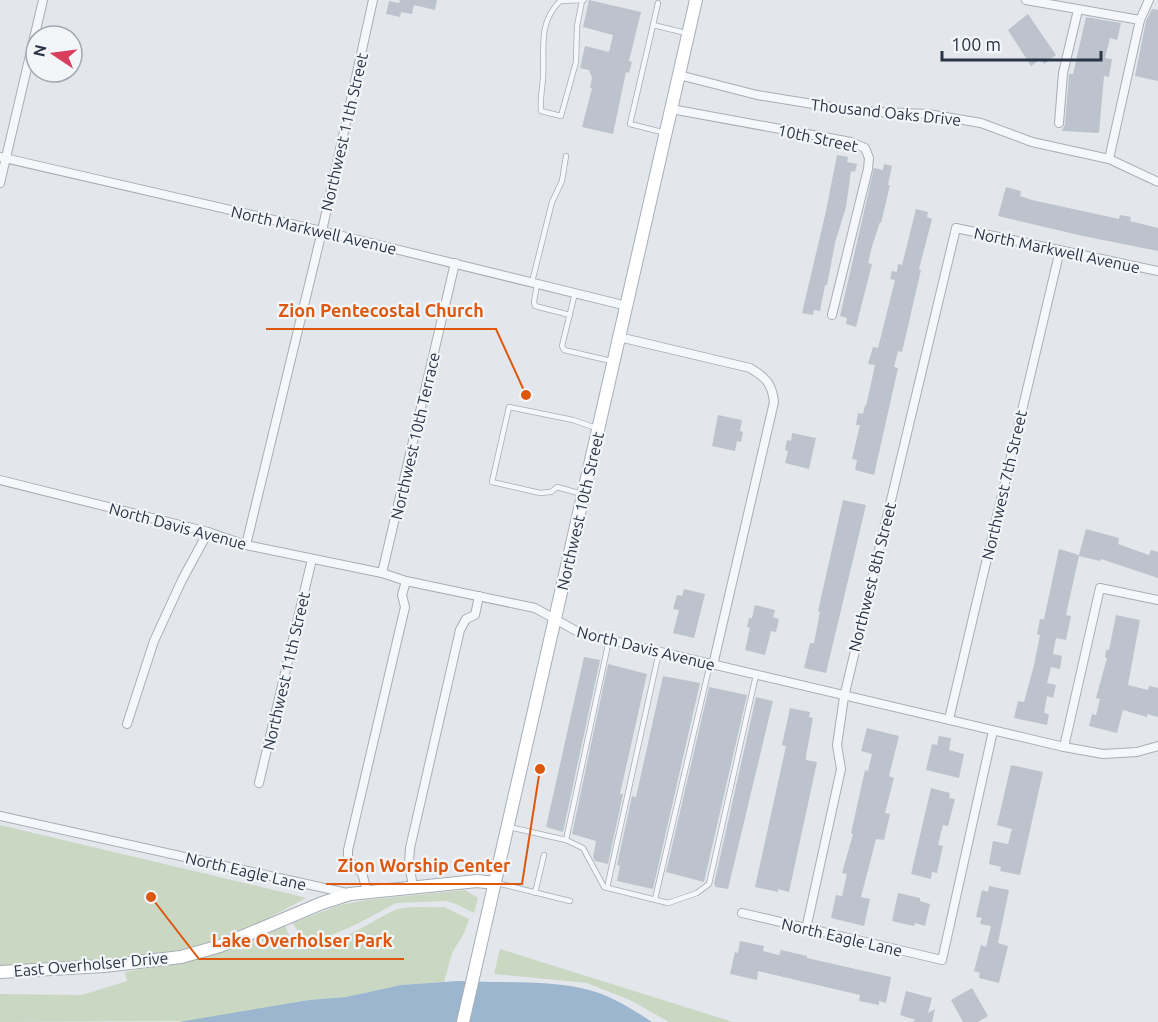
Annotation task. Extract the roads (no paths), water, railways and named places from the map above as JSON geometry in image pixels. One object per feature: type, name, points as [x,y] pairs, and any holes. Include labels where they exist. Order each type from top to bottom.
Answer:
[{"type":"main road","name":"Northwest 10th Street","points":[[463,1022],[696,0]]},
{"type":"main road","name":"North Eagle Lane","points":[[350,894],[477,881],[495,883]]},
{"type":"main road","name":"East Overholser Drive","points":[[0,972],[104,966],[181,957],[220,946],[322,903],[350,894]]},
{"type":"street","points":[[0,183],[3,158],[43,0]]},
{"type":"street","name":"Northwest 11th Street","points":[[246,545],[322,231],[373,0]]},
{"type":"street","points":[[1026,0],[1140,20]]},
{"type":"street","points":[[1109,159],[1140,20],[1149,0]]},
{"type":"street","points":[[1059,123],[1063,73],[1078,10]]},
{"type":"street","name":"Thousand Oaks Drive","points":[[679,75],[757,95],[856,111],[928,114],[981,123],[1032,142],[1109,159],[1158,182]]},
{"type":"street","name":"10th Street","points":[[672,109],[851,142],[865,148],[869,158],[868,169],[832,315]]},
{"type":"street","name":"North Markwell Avenue","points":[[3,158],[322,231],[627,306]]},
{"type":"street","name":"North Markwell Avenue","points":[[956,228],[1158,271]]},
{"type":"street","name":"Northwest 8th Street","points":[[806,929],[841,769],[837,745],[843,697],[956,228]]},
{"type":"street","name":"Northwest 7th Street","points":[[949,720],[1060,250]]},
{"type":"street","name":"Northwest 10th Terrace","points":[[382,573],[455,263]]},
{"type":"street","points":[[620,337],[750,368],[766,378],[773,389],[774,402],[712,665]]},
{"type":"street","name":"North Davis Avenue","points":[[0,480],[208,532],[246,545],[535,608],[580,633],[843,697],[1103,754],[1137,752],[1158,746]]},
{"type":"street","points":[[127,724],[154,641],[182,580],[208,532]]},
{"type":"street","name":"Northwest 11th Street","points":[[259,783],[312,559]]},
{"type":"street","points":[[367,891],[362,873],[348,860],[348,850],[405,607],[402,595],[406,581]]},
{"type":"street","points":[[1064,747],[1100,588],[1158,600]]},
{"type":"street","points":[[412,887],[410,848],[460,630],[466,619],[475,615],[479,596]]},
{"type":"street","name":"North Eagle Lane","points":[[742,913],[942,960],[993,731]]},
{"type":"street","name":"North Eagle Lane","points":[[0,816],[350,894]]},
{"type":"lane","points":[[583,0],[577,26],[576,62],[561,116],[541,111],[544,32],[551,11],[561,1],[583,0]]},
{"type":"lane","points":[[658,3],[630,124],[666,133]]},
{"type":"lane","points":[[653,25],[689,34]]},
{"type":"lane","points":[[566,156],[562,181],[552,202],[534,283],[534,302],[535,306],[570,315]]},
{"type":"lane","points":[[575,293],[562,346],[564,350],[614,362]]},
{"type":"lane","points":[[584,494],[557,487],[551,492],[540,493],[492,482],[509,407],[573,420],[599,428]]},
{"type":"lane","points":[[566,840],[609,640]]},
{"type":"lane","points":[[607,888],[659,652]]},
{"type":"lane","points":[[655,899],[712,665]]},
{"type":"lane","points":[[508,827],[566,840],[583,848],[601,882],[607,888],[668,903],[698,894],[709,884],[756,675]]},
{"type":"lane","points":[[535,893],[544,855]]},
{"type":"lane","points":[[495,883],[570,901]]},
{"type":"water","points":[[458,981],[541,983],[589,990],[606,996],[652,1022],[179,1022],[309,1000],[346,997],[401,985]]},
{"type":"place","name":"Zion Pentecostal Church","points":[[526,395]]},
{"type":"place","name":"Zion Worship Center","points":[[540,769]]},
{"type":"place","name":"Lake Overholser Park","points":[[151,897]]}]
